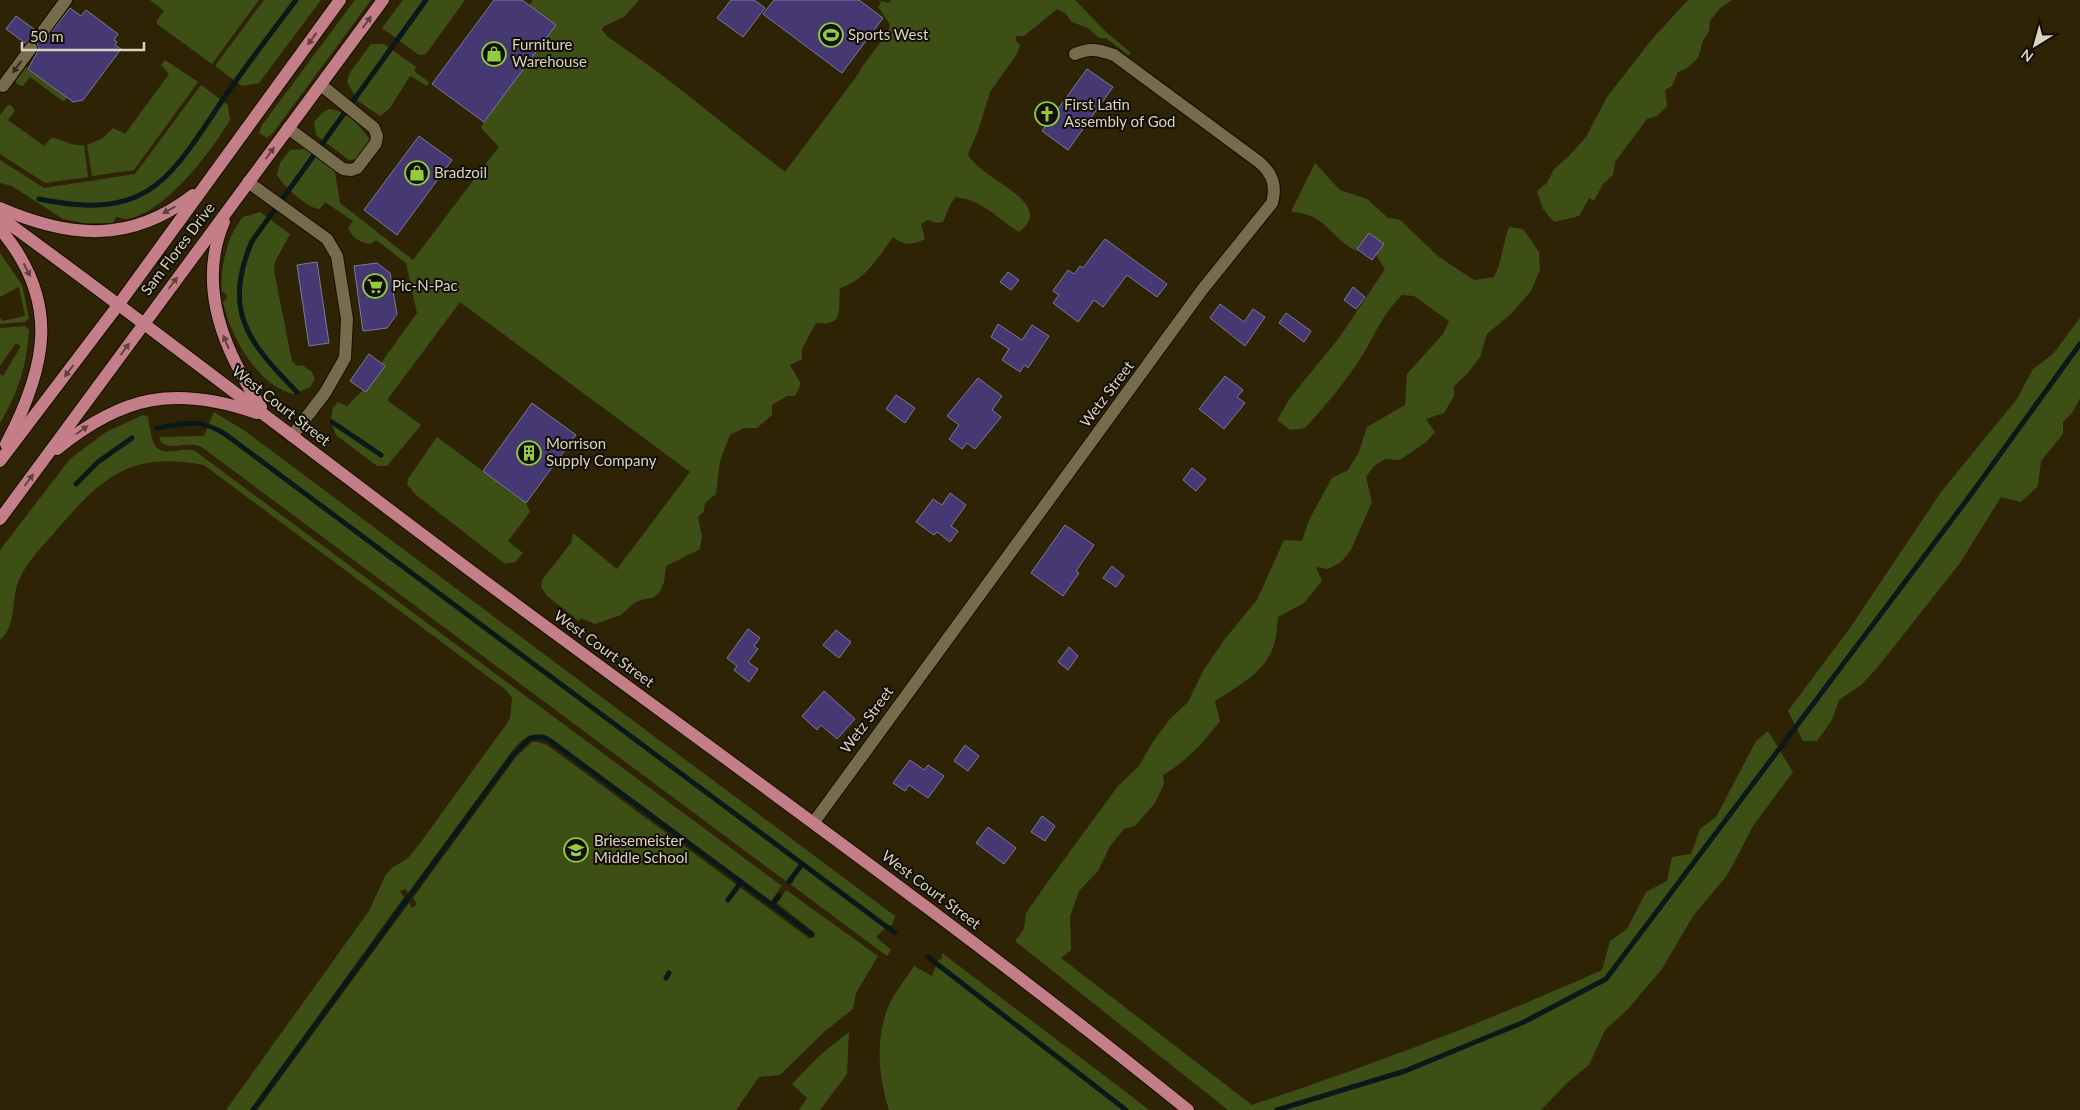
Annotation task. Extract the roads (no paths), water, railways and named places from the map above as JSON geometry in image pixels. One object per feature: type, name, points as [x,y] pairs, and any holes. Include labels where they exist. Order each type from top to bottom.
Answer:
[{"type":"main road","name":"Sam Flores Drive","points":[[0,461],[119,304],[340,0]]},
{"type":"main road","name":"Sam Flores Drive","points":[[0,519],[383,0]]},
{"type":"main road","points":[[0,208],[49,226],[92,233],[152,219],[182,203],[208,181]]},
{"type":"main road","points":[[235,200],[223,224],[216,253],[212,282],[215,310],[231,355],[266,416]]},
{"type":"main road","name":"West Court Street","points":[[0,217],[144,322],[513,602],[814,822],[1073,1017],[1188,1110]]},
{"type":"main road","points":[[0,229],[24,262],[33,281],[41,310],[42,335],[32,384],[0,455]]},
{"type":"main road","points":[[44,460],[81,430],[99,419],[117,410],[149,401],[183,396],[202,398],[233,404],[266,416]]},
{"type":"street","points":[[41,34],[66,0]]},
{"type":"street","points":[[2,86],[31,48]]},
{"type":"street","name":"Wetz Street","points":[[814,822],[1202,290],[1272,203],[1275,189],[1274,182],[1266,168],[1114,55],[1096,49],[1086,49],[1075,54]]},
{"type":"street","points":[[288,128],[343,169],[352,170],[357,168],[376,143],[377,136],[374,128],[321,85]]},
{"type":"street","points":[[248,182],[327,239],[337,256],[347,319],[345,358],[325,393],[292,436]]},
{"type":"waterway","points":[[39,199],[77,205],[107,204],[132,198],[153,187],[171,171],[188,150],[243,71],[296,0]]},
{"type":"waterway","points":[[297,392],[266,358],[245,325],[240,307],[243,266],[252,241],[426,0]]},
{"type":"waterway","points":[[1277,1110],[1405,1071],[1524,1022],[1606,979],[1969,497],[2080,344]]},
{"type":"waterway","points":[[332,422],[381,455]]},
{"type":"waterway","points":[[156,428],[192,423],[207,425],[225,434],[895,933]]},
{"type":"waterway","points":[[76,484],[98,462],[132,438]]},
{"type":"waterway","points":[[253,1110],[513,755],[530,738],[543,737],[549,740],[772,905],[779,896]]},
{"type":"waterway","points":[[789,882],[802,864]]},
{"type":"waterway","points":[[728,900],[741,882]]},
{"type":"waterway","points":[[772,905],[812,935]]},
{"type":"waterway","points":[[928,957],[1126,1110]]},
{"type":"waterway","points":[[666,978],[669,973]]},
{"type":"place","name":"Sports West","points":[[831,35]]},
{"type":"place","name":"Furniture Warehouse","points":[[494,54]]},
{"type":"place","name":"First Latin Assembly of God","points":[[1047,114]]},
{"type":"place","name":"Bradzoil","points":[[417,173]]},
{"type":"place","name":"Pic-N-Pac","points":[[375,286]]},
{"type":"place","name":"Morrison Supply Company","points":[[529,453]]},
{"type":"place","name":"Briesemeister Middle School","points":[[576,850]]}]
